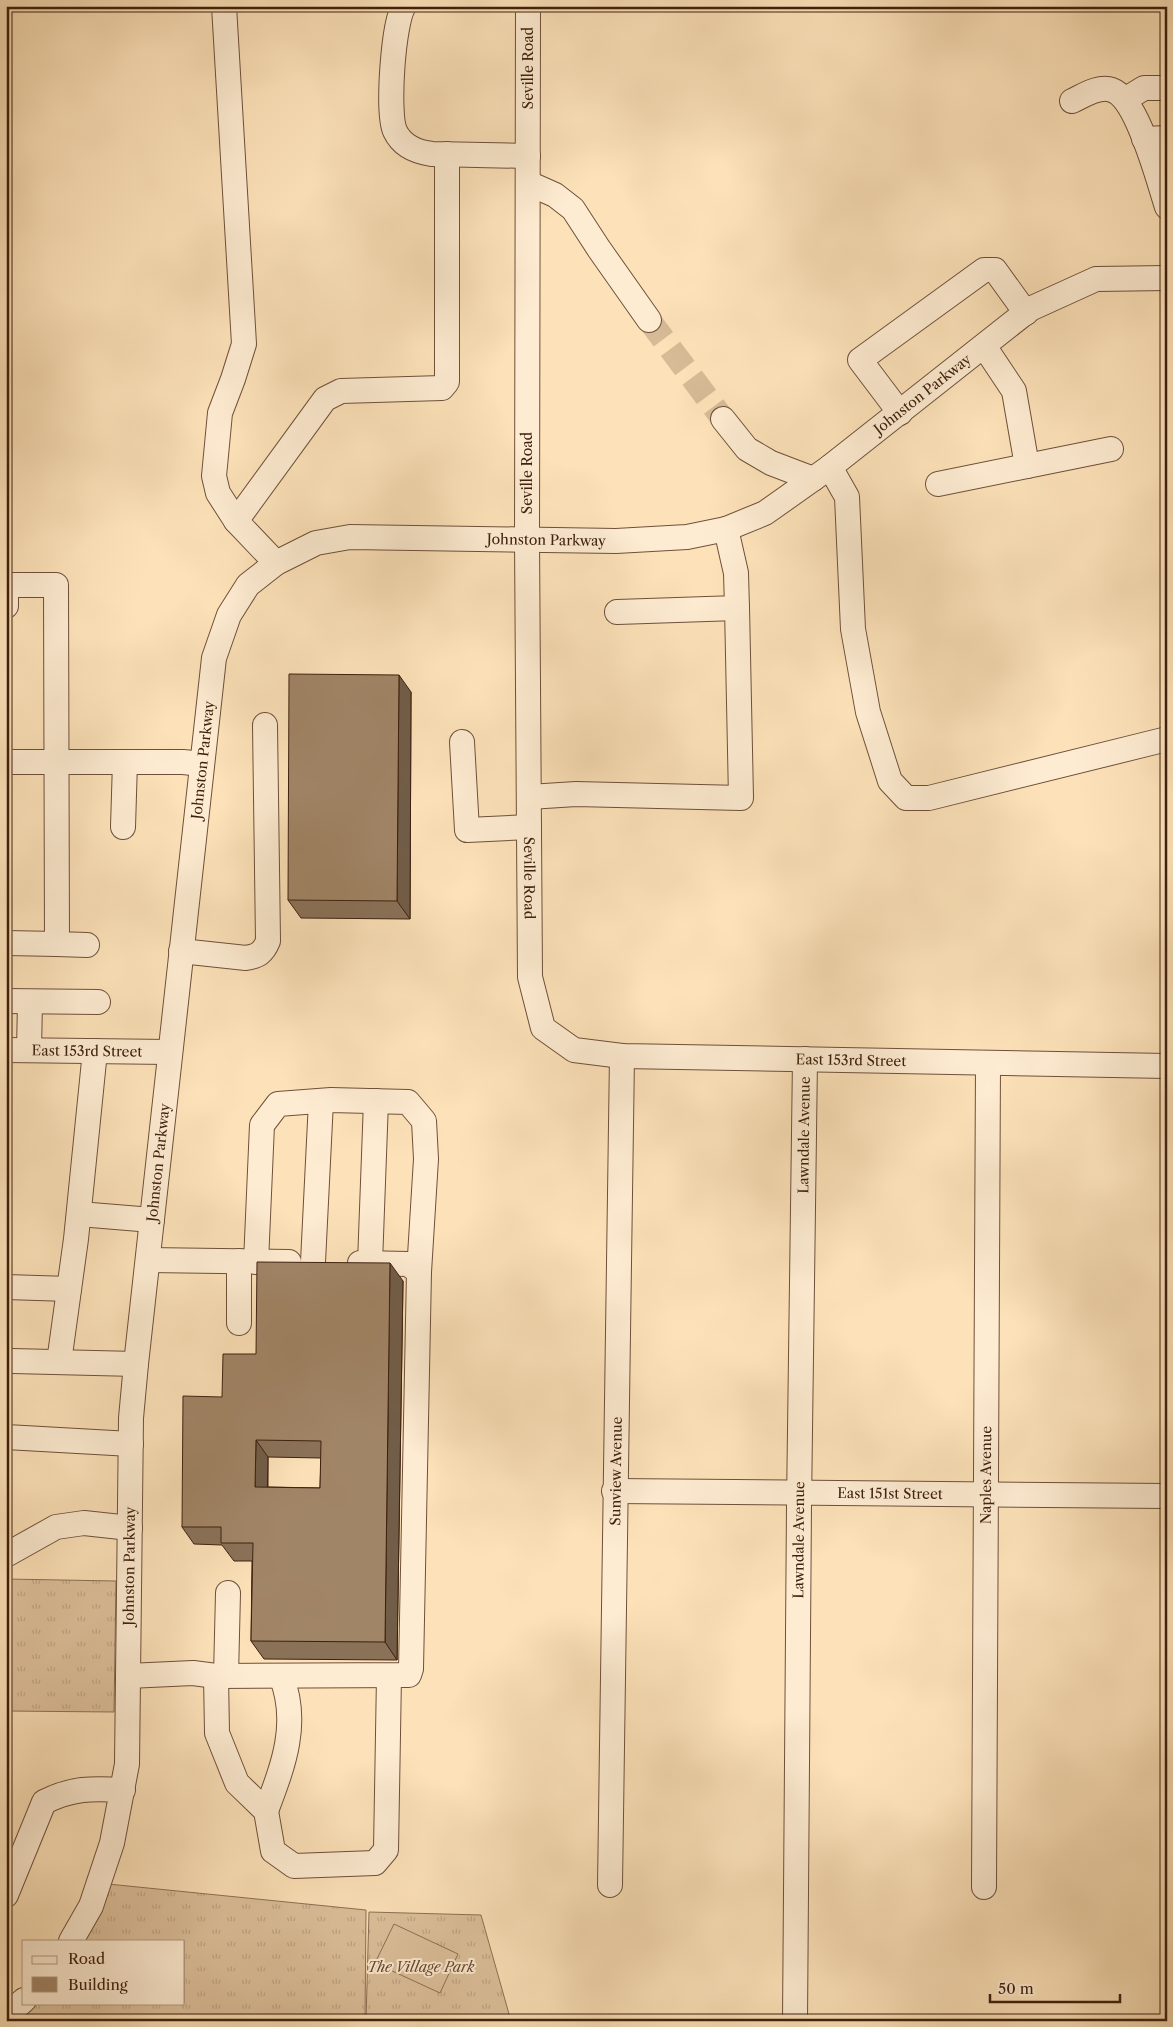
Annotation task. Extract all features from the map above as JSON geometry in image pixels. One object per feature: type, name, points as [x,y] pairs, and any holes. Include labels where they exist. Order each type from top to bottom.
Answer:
[{"type":"street","points":[[224,6],[244,344],[234,379],[220,413],[214,476],[218,493],[236,521],[276,563]]},
{"type":"street","points":[[404,6],[394,40],[392,104],[395,130],[406,145],[418,152],[528,156]]},
{"type":"street","name":"Seville Road","points":[[528,6],[527,540],[530,977],[543,1028]]},
{"type":"street","points":[[1126,98],[1144,88],[1167,88]]},
{"type":"street","points":[[1072,101],[1097,90],[1111,89],[1126,98],[1156,138],[1165,197]]},
{"type":"street","points":[[236,521],[325,399],[342,391],[442,388],[447,382],[447,154]]},
{"type":"street","points":[[528,183],[555,195],[573,208],[599,249],[649,320]]},
{"type":"street","points":[[900,412],[860,360],[984,270],[995,270],[1026,313]]},
{"type":"street","name":"Johnston Parkway","points":[[72,1940],[91,1906],[112,1844],[127,1764],[131,1444],[136,1364],[214,658],[229,615],[248,585],[276,563],[316,543],[350,537],[616,540],[687,538],[726,529],[765,512],[822,473],[1026,313],[1096,279],[1167,278]]},
{"type":"street","points":[[984,346],[1014,391],[1027,466]]},
{"type":"street","points":[[722,420],[747,449],[771,463],[822,473],[847,497],[853,629],[868,712],[890,781],[906,798],[929,798],[1167,739]]},
{"type":"street","points":[[938,484],[1111,450]]},
{"type":"street","points":[[529,797],[576,794],[741,798],[736,573],[726,529]]},
{"type":"street","points":[[6,606],[6,585],[56,585],[57,944]]},
{"type":"street","points":[[617,612],[737,607]]},
{"type":"street","points":[[181,951],[246,958],[256,956],[264,950],[268,941],[265,725]]},
{"type":"street","points":[[462,742],[467,830],[529,827]]},
{"type":"street","points":[[6,762],[183,762],[202,764]]},
{"type":"street","points":[[123,827],[125,762]]},
{"type":"street","points":[[6,943],[87,945]]},
{"type":"street","points":[[6,1001],[98,1002]]},
{"type":"street","points":[[18,1050],[30,1002]]},
{"type":"street","name":"East 153rd Street","points":[[543,1028],[574,1050],[622,1056],[1167,1066]]},
{"type":"street","name":"East 153rd Street","points":[[18,1050],[170,1052]]},
{"type":"street","points":[[59,1362],[79,1214],[95,1051]]},
{"type":"street","name":"Sunview Avenue","points":[[610,1885],[614,1491],[622,1056]]},
{"type":"street","name":"Lawndale Avenue","points":[[795,2021],[805,1059]]},
{"type":"street","name":"Naples Avenue","points":[[984,1887],[988,1063]]},
{"type":"street","points":[[321,1101],[329,1263]]},
{"type":"street","points":[[128,1676],[193,1674],[221,1676],[389,1676],[408,1675],[411,1669],[419,1272],[426,1159],[424,1121],[408,1102],[321,1101],[278,1104],[262,1125],[239,1323]]},
{"type":"street","points":[[370,1264],[376,1101]]},
{"type":"street","points":[[79,1214],[152,1220]]},
{"type":"street","points":[[148,1260],[408,1264],[419,1272]]},
{"type":"street","points":[[6,1287],[69,1290]]},
{"type":"street","points":[[12,1361],[136,1364]]},
{"type":"street","points":[[6,1437],[131,1444]]},
{"type":"street","name":"East 151st Street","points":[[614,1491],[1167,1496]]},
{"type":"street","points":[[6,1555],[56,1527],[84,1523],[130,1528]]},
{"type":"street","points":[[228,1593],[217,1733],[237,1783],[266,1810]]},
{"type":"street","points":[[281,1676],[287,1691],[290,1736],[266,1810],[273,1851],[294,1866],[375,1863],[386,1850],[389,1676]]},
{"type":"street","points":[[6,1895],[44,1802],[62,1793],[86,1788],[122,1790]]},
{"type":"street","points":[[6,2016],[22,2002]]},
{"type":"green space","points":[[6,1579],[116,1581],[114,1712],[6,1711]]},
{"type":"green space","points":[[98,1883],[366,1910],[365,2021],[6,2021],[23,2004],[185,2004],[185,1940],[71,1940]]},
{"type":"green space","name":"The Village Park","points":[[369,1912],[481,1915],[511,2021],[366,2021]]},
{"type":"green space","points":[[394,1924],[458,1954],[440,1993],[375,1963]]},
{"type":"building","points":[[289,674],[399,675],[397,901],[288,900]]},
{"type":"building","points":[[257,1262],[390,1263],[385,1642],[251,1641],[253,1543],[221,1543],[221,1527],[182,1527],[183,1396],[222,1397],[223,1354],[256,1354]],"holes":[[[256,1440],[321,1441],[320,1488],[255,1487]]]},
{"type":"tunnel","points":[[649,320],[723,419]]}]
